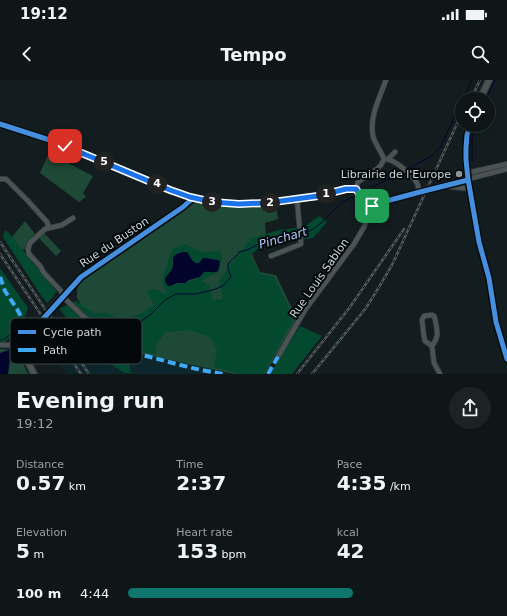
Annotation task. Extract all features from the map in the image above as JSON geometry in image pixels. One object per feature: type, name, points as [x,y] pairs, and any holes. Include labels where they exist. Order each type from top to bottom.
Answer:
[{"type":"main road","points":[[483,92],[489,80]]},
{"type":"main road","points":[[468,132],[466,160],[477,232],[489,278],[494,310],[504,343],[507,359]]},
{"type":"street","points":[[386,80],[374,113],[372,127],[374,139],[386,159],[407,172],[417,183],[420,192]]},
{"type":"street","points":[[0,124],[65,146],[170,190],[193,198],[212,202],[239,204],[266,203],[318,196],[346,189],[356,189]]},
{"type":"street","points":[[395,152],[377,169],[358,182],[356,189],[371,209],[376,204],[445,186],[507,164]]},
{"type":"street","points":[[494,169],[507,169]]},
{"type":"street","points":[[0,179],[6,179],[21,193],[45,220],[49,228]]},
{"type":"street","points":[[445,186],[470,188]]},
{"type":"street","name":"Rue du Buston","points":[[52,308],[81,277],[186,205],[193,198]]},
{"type":"street","points":[[271,256],[301,244],[297,199]]},
{"type":"street","name":"Rue Louis Sablon","points":[[279,355],[304,310],[356,242],[371,209]]},
{"type":"street","points":[[73,218],[62,224],[45,229],[30,243],[28,250],[29,254],[44,273],[61,291],[63,297],[85,318]]},
{"type":"street","points":[[432,346],[437,340],[438,336],[435,319],[434,316],[424,316],[422,320],[424,337],[425,340],[432,346],[434,363],[440,374]]},
{"type":"street","points":[[29,364],[34,374]]},
{"type":"shaded area","points":[[142,354],[234,374],[67,374],[60,364],[142,364]]},
{"type":"green space","points":[[49,153],[93,176],[83,193],[86,197],[79,202],[40,173]]},
{"type":"green space","points":[[194,203],[248,208],[276,205],[278,219],[265,223],[266,239],[250,250],[260,272],[276,275],[297,319],[265,374],[234,374],[142,354],[142,318],[100,318],[81,306],[77,297],[77,290],[83,279]]},
{"type":"green space","points":[[319,216],[327,222],[313,238],[262,245],[250,256],[260,274],[274,277],[294,318],[263,374],[237,374],[214,367],[217,349],[210,337],[190,330],[166,332],[156,344],[156,354],[142,352],[142,318],[127,318],[140,314],[154,305],[147,292],[154,289],[167,294],[162,282],[173,249],[185,244],[201,252],[220,251],[222,258],[219,271],[201,281],[209,285],[213,300],[223,299],[219,281],[252,238],[279,230],[304,227]],"holes":[[[208,258],[217,260],[208,271],[204,272],[197,279],[192,281],[170,286],[172,261],[196,263]]]},
{"type":"green space","points":[[25,221],[35,234],[28,242],[26,248],[22,250],[12,237]]},
{"type":"green space","points":[[5,230],[56,291],[47,303],[3,237]]},
{"type":"green space","points":[[44,233],[61,251],[56,256],[39,238]]},
{"type":"green space","points":[[0,268],[28,308],[24,318],[10,318],[10,337],[4,343],[0,343]]},
{"type":"green space","points":[[76,301],[93,313],[107,313],[117,318],[67,318],[59,309]]},
{"type":"green space","points":[[300,326],[322,336],[292,374],[270,374]]},
{"type":"green space","points":[[0,349],[6,349],[10,351],[10,364],[23,364],[28,374],[0,374]]},
{"type":"green space","points":[[110,364],[130,364],[131,373],[125,373]]},
{"type":"water","points":[[187,252],[193,261],[197,263],[199,263],[203,258],[220,261],[218,271],[204,272],[200,277],[189,280],[185,283],[177,283],[168,286],[165,279],[172,269],[173,259],[175,255]]},
{"type":"water","points":[[10,350],[8,374],[0,374],[0,353]]},
{"type":"waterway","name":"Pinchart","points":[[466,92],[472,80]]},
{"type":"waterway","points":[[480,92],[485,80]]},
{"type":"waterway","points":[[489,92],[495,80]]},
{"type":"waterway","name":"Pinchart","points":[[407,169],[430,157],[440,148],[455,116]]},
{"type":"waterway","points":[[472,161],[473,132]]},
{"type":"waterway","name":"Pinchart","points":[[372,187],[403,171]]},
{"type":"waterway","name":"Pinchart","points":[[302,234],[314,228],[344,201],[353,197]]},
{"type":"waterway","name":"Pinchart","points":[[142,321],[165,300],[176,294],[195,294],[223,286],[231,277],[228,265],[239,252],[247,250],[264,241],[299,234]]},
{"type":"waterway","name":"Pinchart","points":[[0,340],[5,339],[10,334]]},
{"type":"tunnel","points":[[43,318],[52,308]]},
{"type":"railway","points":[[474,92],[480,80]]},
{"type":"railway","points":[[312,374],[366,308],[392,265],[455,128]]},
{"type":"railway","points":[[297,374],[350,307],[404,229]]},
{"type":"railway","points":[[0,242],[51,318]]},
{"type":"railway","points":[[0,254],[43,318]]},
{"type":"railway","points":[[74,364],[81,374]]},
{"type":"railway","points":[[82,364],[89,374]]},
{"type":"marked path","points":[[0,277],[5,291],[22,318]]},
{"type":"marked path","points":[[142,355],[223,374]]},
{"type":"marked path","points":[[268,374],[279,355]]},
{"type":"cycle path","points":[[0,124],[65,145],[178,193],[212,201],[247,204],[264,203],[299,199],[341,190],[356,189],[371,209],[374,205],[379,203],[468,180]]},
{"type":"cycle path","points":[[468,132],[466,160],[468,179],[479,242],[489,278],[496,322],[507,359]]},
{"type":"cycle path","points":[[44,318],[81,277],[183,207],[193,198]]},
{"type":"place","name":"Librairie de l'Europe","points":[[459,174]]},
{"type":"route","points":[[65,146],[170,190],[190,197],[212,202],[228,204],[256,204],[318,196],[346,189],[356,189],[371,209],[372,206]]}]
